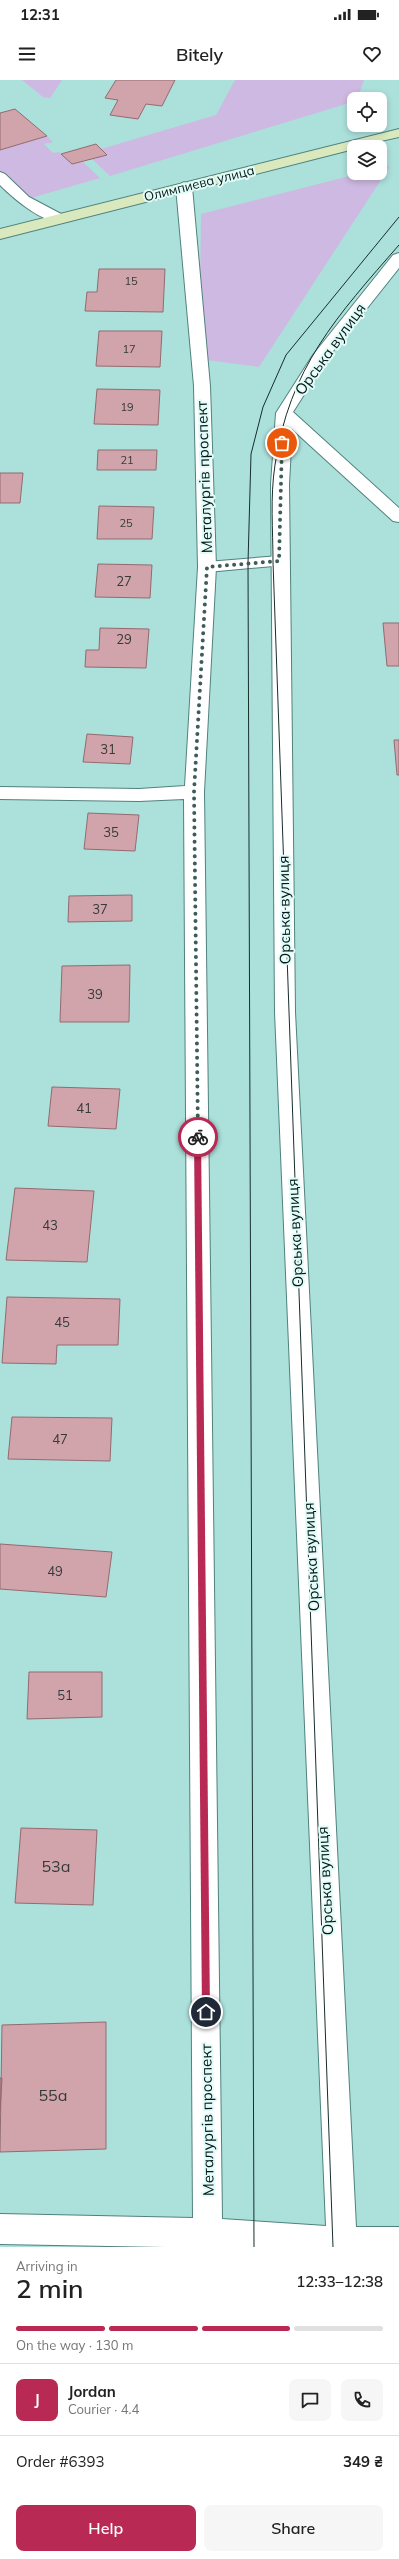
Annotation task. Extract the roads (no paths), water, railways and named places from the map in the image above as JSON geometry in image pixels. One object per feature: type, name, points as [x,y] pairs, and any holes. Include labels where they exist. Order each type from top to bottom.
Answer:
[{"type":"main road","name":"Олимпиева улица","points":[[0,234],[58,218],[399,133]]},
{"type":"street","points":[[0,177],[24,200],[58,218]]},
{"type":"street","name":"Металургів проспект","points":[[184,187],[202,386],[207,567],[194,792],[208,2240]]},
{"type":"street","name":"Орська вулиця","points":[[342,2244],[285,1012],[279,561],[280,484],[284,413],[319,358],[399,258]]},
{"type":"street","points":[[284,413],[399,517]]},
{"type":"street","points":[[207,567],[279,561]]},
{"type":"street","points":[[0,793],[140,795],[194,792]]},
{"type":"street","points":[[0,2229],[208,2240],[254,2234],[342,2244],[399,2242]]},
{"type":"tram line","points":[[254,2247],[248,563],[251,454],[263,407],[286,355],[399,217]]},
{"type":"tram line","points":[[333,2247],[272,501],[273,477],[282,431],[292,400],[304,371],[336,320],[399,245]]}]
